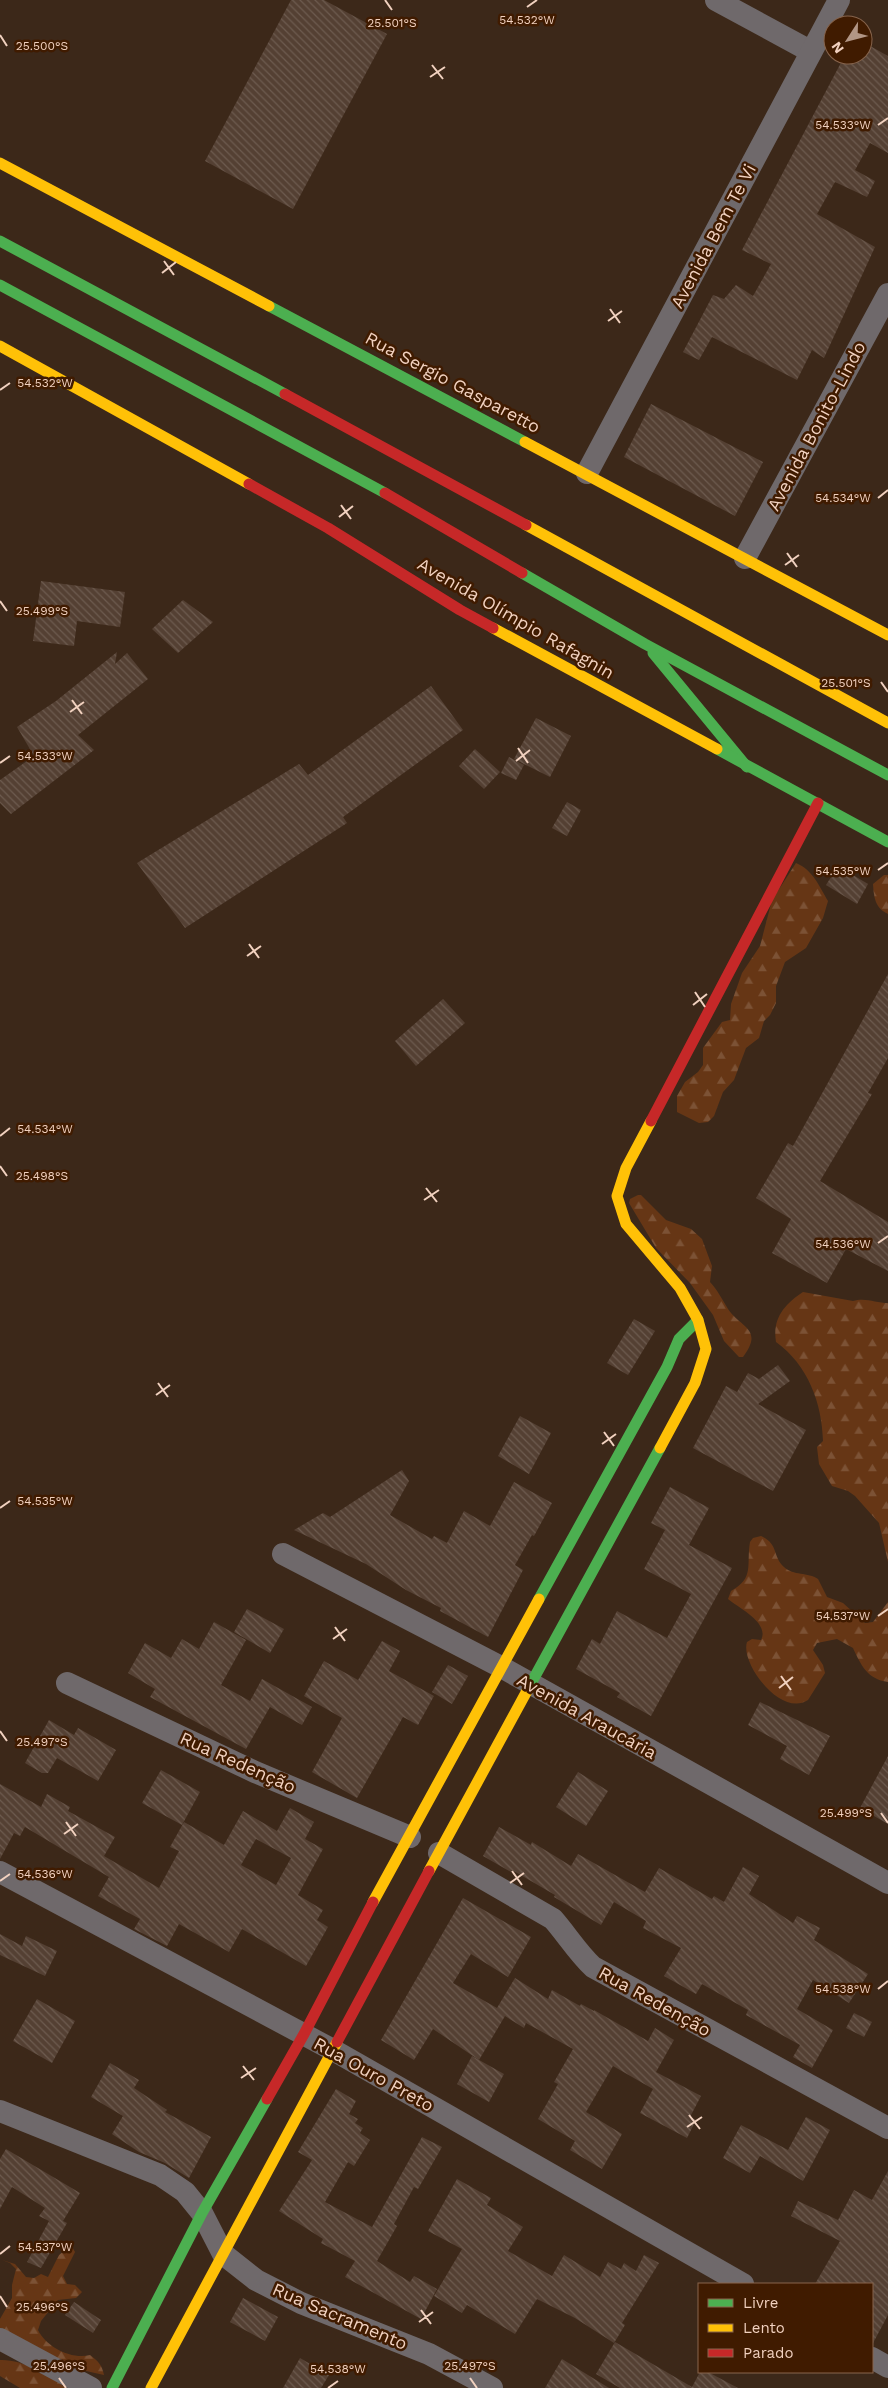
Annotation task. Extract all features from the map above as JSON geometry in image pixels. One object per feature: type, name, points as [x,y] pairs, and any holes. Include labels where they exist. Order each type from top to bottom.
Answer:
[{"type":"main road","name":"Rua Sergio Gasparetto","points":[[0,163],[588,473],[888,635]]},
{"type":"main road","points":[[0,241],[384,447],[888,722]]},
{"type":"main road","points":[[0,285],[357,477],[645,644],[888,775]]},
{"type":"main road","name":"Avenida Olímpio Rafagnin","points":[[0,346],[328,528],[460,610],[888,842]]},
{"type":"main road","points":[[645,644],[747,767]]},
{"type":"main road","points":[[151,2388],[333,2050],[411,1894],[439,1853],[532,1685],[694,1383],[706,1349],[698,1320],[680,1288],[626,1224],[617,1196],[626,1168],[818,803]]},
{"type":"main road","points":[[112,2388],[202,2213],[389,1881],[410,1837],[667,1367],[679,1340],[698,1320]]},
{"type":"street","points":[[716,0],[810,51]]},
{"type":"street","name":"Avenida Bem Te Vi","points":[[588,473],[810,51],[839,0]]},
{"type":"street","name":"Avenida Bonito-Lindo","points":[[745,558],[888,294]]},
{"type":"street","name":"Avenida Araucária","points":[[283,1554],[503,1668],[888,1883]]},
{"type":"street","name":"Rua Redenção","points":[[67,1683],[255,1772],[410,1837]]},
{"type":"street","name":"Rua Redenção","points":[[439,1853],[553,1919],[581,1956],[593,1967],[888,2128]]},
{"type":"street","name":"Rua Ouro Preto","points":[[0,1872],[333,2050],[741,2283]]},
{"type":"street","name":"Rua Sacramento","points":[[0,2111],[160,2175],[185,2192],[202,2213],[223,2254],[256,2280],[301,2303],[429,2354],[492,2388]]},
{"type":"street","points":[[0,2339],[91,2388]]},
{"type":"street","points":[[873,2359],[888,2367]]},
{"type":"green space","points":[[796,863],[811,874],[828,901],[823,918],[806,948],[785,962],[776,986],[776,1003],[770,1015],[764,1021],[759,1038],[746,1048],[734,1080],[723,1092],[714,1116],[708,1122],[699,1123],[677,1112],[677,1096],[685,1082],[698,1072],[703,1065],[703,1048],[722,1022],[730,1020],[731,1004],[742,973],[760,946],[772,900]]},
{"type":"green space","points":[[884,875],[888,875],[888,914],[878,906],[873,889],[873,884]]},
{"type":"green space","points":[[641,1195],[666,1220],[691,1229],[702,1239],[712,1266],[710,1282],[728,1309],[751,1335],[749,1348],[743,1357],[739,1357],[724,1341],[713,1315],[690,1283],[656,1248],[629,1203],[630,1199]]},
{"type":"green space","points":[[803,1292],[853,1301],[862,1300],[888,1303],[888,1562],[879,1523],[855,1496],[848,1491],[832,1486],[819,1464],[817,1447],[823,1441],[820,1413],[816,1399],[805,1373],[787,1351],[776,1342],[776,1326],[781,1312]]},
{"type":"green space","points":[[761,1536],[767,1539],[773,1546],[780,1563],[784,1567],[792,1572],[810,1575],[818,1579],[827,1597],[843,1603],[865,1623],[873,1622],[888,1602],[888,1682],[875,1678],[870,1674],[862,1665],[853,1648],[837,1639],[817,1643],[813,1650],[823,1665],[825,1673],[808,1700],[797,1704],[786,1701],[775,1695],[765,1686],[756,1674],[747,1651],[747,1642],[752,1639],[761,1640],[763,1634],[761,1628],[752,1617],[728,1599],[731,1591],[739,1586],[747,1576],[750,1542],[753,1538]]},
{"type":"green space","points":[[71,2245],[75,2252],[63,2276],[67,2284],[75,2285],[82,2292],[76,2298],[58,2300],[41,2321],[38,2330],[47,2342],[60,2351],[75,2356],[90,2355],[102,2368],[104,2375],[77,2369],[0,2333],[0,2319],[12,2298],[12,2285],[16,2269],[10,2263],[2,2260],[15,2264],[26,2277],[34,2278],[41,2274],[48,2277],[59,2255]]},
{"type":"green space","points":[[0,2360],[8,2360],[26,2365],[52,2378],[66,2388],[20,2388],[0,2376]]},
{"type":"building","points":[[291,0],[324,0],[387,34],[293,209],[205,161]]},
{"type":"building","points":[[873,48],[888,56],[888,153],[870,143],[855,170],[875,181],[867,197],[835,182],[817,214],[875,247],[824,358],[812,350],[797,380],[712,337],[699,360],[683,352],[713,295],[724,299],[736,285],[753,296],[771,264],[742,250],[840,65],[873,65]]},
{"type":"building","points":[[651,404],[763,462],[735,516],[624,457]]},
{"type":"building","points":[[41,581],[125,592],[120,627],[77,621],[74,646],[33,641]]},
{"type":"building","points":[[183,600],[213,622],[178,653],[152,629]]},
{"type":"building","points":[[117,652],[115,664],[127,653],[148,679],[78,735],[94,750],[11,814],[0,803],[0,780],[34,756],[17,727],[56,701]]},
{"type":"building","points":[[431,686],[463,730],[343,817],[347,823],[185,928],[137,863],[299,764],[308,775]]},
{"type":"building","points":[[536,718],[571,736],[550,777],[514,759]]},
{"type":"building","points":[[475,749],[500,772],[484,789],[459,766]]},
{"type":"building","points":[[509,757],[524,765],[516,780],[501,773]]},
{"type":"building","points":[[567,802],[581,810],[567,836],[552,828]]},
{"type":"building","points":[[838,866],[868,884],[857,904],[826,885]]},
{"type":"building","points":[[888,974],[888,1058],[868,1093],[872,1094],[820,1181],[888,1222],[888,1271],[846,1249],[827,1283],[772,1253],[791,1219],[756,1198],[788,1143],[793,1146]]},
{"type":"building","points":[[443,999],[465,1023],[416,1066],[395,1041]]},
{"type":"building","points":[[634,1319],[655,1331],[628,1375],[607,1363]]},
{"type":"building","points":[[778,1365],[790,1381],[758,1404],[806,1430],[773,1491],[693,1448],[726,1386],[737,1392],[748,1373],[759,1379]]},
{"type":"building","points":[[520,1416],[551,1433],[529,1474],[498,1456]]},
{"type":"building","points":[[402,1470],[409,1481],[390,1515],[432,1539],[434,1536],[447,1543],[464,1511],[490,1526],[514,1482],[552,1503],[515,1565],[523,1570],[488,1637],[440,1611],[441,1608],[406,1590],[366,1564],[294,1530],[323,1513],[330,1517]]},
{"type":"building","points":[[670,1487],[709,1508],[689,1545],[732,1568],[651,1716],[617,1697],[620,1693],[576,1669],[592,1639],[600,1644],[617,1611],[667,1638],[691,1594],[644,1569],[665,1530],[651,1523]]},
{"type":"building","points":[[247,1609],[284,1629],[270,1653],[234,1632]]},
{"type":"building","points":[[214,1622],[246,1640],[221,1685],[250,1701],[262,1679],[312,1707],[302,1725],[270,1707],[246,1749],[150,1697],[155,1689],[128,1673],[145,1643],[171,1658],[182,1639],[199,1649]]},
{"type":"building","points":[[382,1641],[400,1651],[389,1671],[434,1696],[418,1725],[403,1717],[357,1798],[312,1772],[342,1718],[304,1696],[324,1661],[358,1680]]},
{"type":"building","points":[[448,1665],[468,1676],[452,1704],[432,1692]]},
{"type":"building","points":[[760,1702],[830,1736],[809,1775],[780,1759],[787,1746],[748,1725]]},
{"type":"building","points":[[49,1720],[74,1735],[78,1728],[116,1750],[98,1781],[57,1758],[48,1773],[42,1773],[25,1763]]},
{"type":"building","points":[[888,1756],[888,1824],[860,1808]]},
{"type":"building","points":[[161,1770],[200,1792],[182,1825],[142,1803]]},
{"type":"building","points":[[578,1772],[608,1791],[586,1826],[556,1807]]},
{"type":"building","points":[[0,1784],[41,1807],[47,1794],[70,1807],[68,1811],[115,1837],[104,1856],[159,1888],[179,1851],[170,1847],[184,1822],[224,1845],[243,1811],[277,1831],[290,1808],[314,1822],[305,1839],[323,1849],[298,1895],[323,1910],[317,1920],[328,1927],[306,1966],[242,1929],[229,1952],[179,1924],[167,1946],[134,1929],[140,1919],[98,1896],[109,1877],[25,1827],[20,1836],[14,1833],[0,1859]],"holes":[[[256,1839],[291,1858],[276,1885],[241,1865]]]},
{"type":"building","points":[[499,1827],[531,1845],[532,1842],[571,1866],[578,1854],[645,1892],[659,1868],[712,1899],[714,1896],[724,1902],[743,1867],[759,1876],[749,1894],[793,1923],[797,1916],[820,1928],[814,1940],[868,1974],[849,2003],[813,1980],[797,2009],[833,2030],[812,2068],[793,2057],[800,2045],[746,2015],[748,2010],[702,1984],[696,1994],[664,1976],[681,1948],[643,1928],[646,1921],[614,1902],[601,1925],[554,1897],[555,1895],[512,1870],[511,1872],[483,1856]]},
{"type":"building","points":[[463,1898],[531,1937],[508,1977],[471,1954],[453,1983],[497,2008],[515,1978],[548,1999],[552,1990],[580,2006],[581,2004],[594,2010],[648,2041],[655,2028],[674,2040],[656,2072],[701,2096],[690,2117],[696,2120],[687,2138],[640,2113],[653,2089],[613,2066],[586,2112],[622,2134],[602,2169],[570,2150],[575,2141],[538,2119],[558,2084],[554,2082],[573,2049],[526,2023],[524,2028],[505,2016],[479,2060],[433,2029],[414,2060],[381,2040]]},
{"type":"building","points":[[0,1934],[22,1946],[26,1936],[57,1951],[45,1976],[0,1955]]},
{"type":"building","points":[[37,1999],[75,2021],[52,2063],[13,2041]]},
{"type":"building","points":[[854,2013],[872,2022],[864,2037],[846,2028]]},
{"type":"building","points":[[472,2056],[504,2074],[489,2102],[457,2084]]},
{"type":"building","points":[[110,2063],[139,2080],[134,2088],[167,2110],[165,2112],[211,2137],[189,2178],[165,2163],[139,2152],[112,2134],[123,2116],[91,2097]]},
{"type":"building","points":[[336,2089],[356,2101],[349,2114],[358,2119],[355,2123],[363,2128],[360,2133],[370,2140],[354,2166],[348,2162],[325,2202],[372,2227],[422,2137],[442,2147],[418,2189],[414,2187],[394,2224],[397,2226],[377,2261],[410,2282],[414,2276],[437,2289],[421,2319],[345,2277],[355,2261],[321,2243],[323,2239],[279,2211],[312,2160],[298,2152]]},
{"type":"building","points":[[806,2117],[830,2130],[803,2181],[760,2156],[750,2173],[723,2158],[741,2125],[788,2150]]},
{"type":"building","points":[[6,2149],[80,2193],[63,2221],[67,2223],[41,2268],[27,2262],[49,2221],[39,2216],[45,2208],[12,2187],[0,2209],[0,2159]]},
{"type":"building","points":[[888,2171],[888,2315],[873,2343],[873,2283],[816,2283],[840,2241],[791,2216],[798,2201],[838,2220],[854,2190],[872,2200]]},
{"type":"building","points":[[457,2179],[491,2198],[487,2205],[523,2227],[508,2251],[552,2276],[564,2255],[600,2277],[608,2262],[621,2269],[624,2263],[636,2271],[644,2255],[659,2263],[622,2323],[625,2325],[614,2343],[575,2318],[537,2299],[515,2334],[467,2305],[462,2313],[434,2296],[462,2249],[428,2231]]},
{"type":"building","points":[[243,2298],[278,2317],[265,2341],[230,2322]]},
{"type":"building","points":[[74,2302],[101,2320],[93,2333],[65,2315]]},
{"type":"building","points":[[615,2342],[692,2387],[699,2373],[710,2373],[738,2388],[620,2388],[596,2374]]},
{"type":"building","points":[[300,2358],[329,2375],[321,2388],[283,2388]]},
{"type":"building","points":[[562,2359],[609,2388],[545,2388]]},
{"type":"traffic: fast","points":[[0,241],[285,394]]},
{"type":"traffic: fast","points":[[0,285],[385,493]]},
{"type":"traffic: fast","points":[[269,306],[525,442]]},
{"type":"traffic: fast","points":[[522,573],[645,644],[888,775]]},
{"type":"traffic: fast","points":[[653,653],[747,767]]},
{"type":"traffic: fast","points":[[717,749],[888,842]]},
{"type":"traffic: fast","points":[[539,1599],[667,1367],[679,1339],[698,1320]]},
{"type":"traffic: fast","points":[[528,1689],[660,1448]]},
{"type":"traffic: fast","points":[[112,2388],[202,2213],[267,2099]]},
{"type":"traffic: slow","points":[[0,163],[269,306]]},
{"type":"traffic: slow","points":[[0,346],[249,484]]},
{"type":"traffic: slow","points":[[525,442],[888,635]]},
{"type":"traffic: slow","points":[[526,525],[888,723]]},
{"type":"traffic: slow","points":[[493,628],[717,749]]},
{"type":"traffic: slow","points":[[651,1121],[626,1168],[617,1196],[626,1224],[680,1288],[698,1320],[706,1349],[695,1383],[660,1448]]},
{"type":"traffic: slow","points":[[373,1902],[539,1599]]},
{"type":"traffic: slow","points":[[429,1871],[528,1689]]},
{"type":"traffic: slow","points":[[151,2388],[337,2042]]},
{"type":"traffic: jam","points":[[285,394],[526,525]]},
{"type":"traffic: jam","points":[[249,484],[328,528],[460,610],[493,628]]},
{"type":"traffic: jam","points":[[385,493],[522,573]]},
{"type":"traffic: jam","points":[[651,1121],[818,803]]},
{"type":"traffic: jam","points":[[337,2042],[429,1871]]},
{"type":"traffic: jam","points":[[267,2099],[304,2034],[373,1902]]}]
